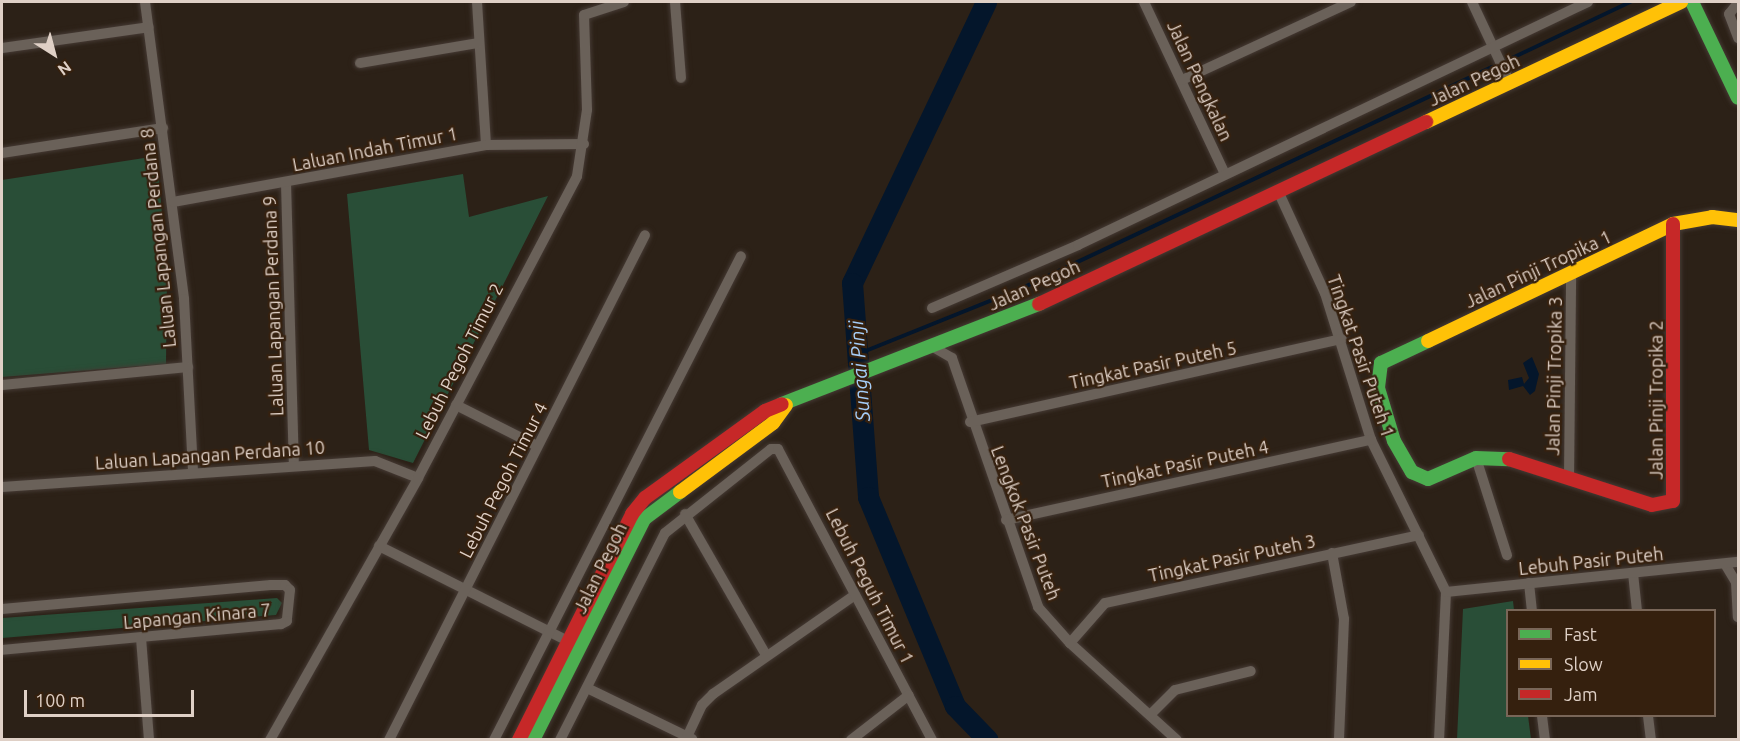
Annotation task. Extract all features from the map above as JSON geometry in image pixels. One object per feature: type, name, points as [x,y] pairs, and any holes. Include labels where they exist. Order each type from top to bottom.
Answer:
[{"type":"street","name":"Laluan Lapangan Perdana 8","points":[[145,2],[173,202],[188,367],[193,473]]},
{"type":"street","points":[[477,2],[477,43],[486,145]]},
{"type":"street","name":"Lebuh Pegoh Timur 2","points":[[270,740],[417,478],[577,176],[584,144],[584,15],[624,2]]},
{"type":"street","points":[[675,2],[681,78]]},
{"type":"street","name":"Jalan Pengkalan","points":[[1144,2],[1226,174]]},
{"type":"street","points":[[1182,80],[1351,2]]},
{"type":"street","points":[[1473,2],[1510,83]]},
{"type":"street","name":"Jalan Pegoh","points":[[932,308],[1005,279],[1588,2]]},
{"type":"street","name":"Jalan Pegoh","points":[[532,740],[568,673],[644,519],[773,423],[786,405],[1032,307],[1681,2]]},
{"type":"street","points":[[1692,2],[1738,98]]},
{"type":"street","points":[[1702,24],[1707,2]]},
{"type":"street","points":[[1738,3],[1729,14],[1738,38]]},
{"type":"street","points":[[1667,8],[1702,24]]},
{"type":"street","points":[[2,48],[149,27]]},
{"type":"street","points":[[360,63],[477,43]]},
{"type":"street","points":[[2,153],[163,128]]},
{"type":"street","name":"Laluan Indah Timur 1","points":[[173,202],[486,145],[584,144]]},
{"type":"street","name":"Laluan Lapangan Perdana 9","points":[[286,183],[294,464]]},
{"type":"street","name":"Tingkat Pasir Puteh 1","points":[[1278,191],[1342,339],[1371,440],[1446,592],[1439,740]]},
{"type":"street","name":"Jalan Pinji Tropika 1","points":[[1476,459],[1419,479],[1394,441],[1378,388],[1381,363],[1673,224],[1712,217],[1738,220]]},
{"type":"street","name":"Jalan Pinji Tropika 2","points":[[1569,478],[1652,505],[1664,506],[1673,501],[1673,224]]},
{"type":"street","name":"Lebuh Pegoh Timur 4","points":[[389,740],[645,235]]},
{"type":"street","points":[[494,740],[730,285],[741,256]]},
{"type":"street","name":"Jalan Pinji Tropika 3","points":[[1569,478],[1571,273]]},
{"type":"street","points":[[931,347],[952,358],[962,335]]},
{"type":"street","name":"Tingkat Pasir Puteh 5","points":[[970,422],[1342,339]]},
{"type":"street","name":"Lengkok Pasir Puteh","points":[[952,358],[970,422],[1038,607],[1070,643],[1177,740]]},
{"type":"street","points":[[2,385],[188,367]]},
{"type":"street","points":[[456,405],[537,446]]},
{"type":"street","points":[[519,740],[632,514],[645,498],[765,411],[786,405]]},
{"type":"street","name":"Tingkat Pasir Puteh 4","points":[[1006,520],[1371,440]]},
{"type":"street","name":"Lebuh Peguh Timur 1","points":[[685,514],[771,449],[778,449],[932,740]]},
{"type":"street","points":[[1507,555],[1476,459],[1498,455],[1569,478]]},
{"type":"street","name":"Laluan Lapangan Perdana 10","points":[[2,487],[294,464],[375,461],[417,478]]},
{"type":"street","points":[[560,740],[654,550],[685,514],[766,656]]},
{"type":"street","name":"Tingkat Pasir Puteh 3","points":[[1070,643],[1105,603],[1419,535]]},
{"type":"street","points":[[379,546],[568,641]]},
{"type":"street","points":[[1332,553],[1344,619],[1339,740]]},
{"type":"street","name":"Lebuh Pasir Puteh","points":[[1446,592],[1738,562]]},
{"type":"street","points":[[1725,564],[1736,582],[1738,617]]},
{"type":"street","points":[[1633,573],[1637,609]]},
{"type":"street","points":[[1529,584],[1532,609]]},
{"type":"street","name":"Lapangan Kinara 7","points":[[2,609],[271,585],[285,585],[290,590],[287,621],[281,624],[2,650]]},
{"type":"street","points":[[587,688],[690,738],[702,705],[766,656],[855,595]]},
{"type":"street","points":[[568,641],[582,634],[597,615]]},
{"type":"street","points":[[141,638],[149,740]]},
{"type":"street","points":[[568,641],[568,673]]},
{"type":"street","points":[[1150,715],[1175,690],[1251,671]]},
{"type":"street","points":[[850,740],[909,695]]},
{"type":"street","points":[[1542,717],[1545,740]]},
{"type":"street","points":[[1648,717],[1651,740]]},
{"type":"green space","points":[[157,156],[167,272],[166,364],[2,377],[2,180]]},
{"type":"green space","points":[[463,174],[469,217],[548,196],[413,463],[369,450],[347,194]]},
{"type":"green space","points":[[277,598],[282,603],[276,615],[2,638],[2,618]]},
{"type":"green space","points":[[1513,601],[1514,609],[1506,609],[1506,717],[1528,717],[1531,739],[1457,739],[1463,609]]},
{"type":"water","points":[[1532,357],[1539,374],[1535,391],[1530,395],[1523,386],[1509,390],[1508,380],[1522,377],[1524,384],[1529,378],[1523,363]]},
{"type":"waterway","name":"Sungai Pinji","points":[[986,2],[852,283],[868,497],[955,706],[988,740]]},
{"type":"waterway","points":[[1510,59],[1630,2]]},
{"type":"waterway","points":[[858,354],[1020,289],[1492,67]]},
{"type":"traffic: fast","points":[[1692,2],[1738,98]]},
{"type":"traffic: fast","points":[[782,404],[1039,304]]},
{"type":"traffic: fast","points":[[1428,341],[1381,363],[1378,388],[1394,441],[1412,472],[1428,479],[1476,458],[1509,459]]},
{"type":"traffic: fast","points":[[533,740],[644,519],[680,492]]},
{"type":"traffic: slow","points":[[1426,122],[1681,2]]},
{"type":"traffic: slow","points":[[1428,341],[1673,224],[1712,217],[1738,220]]},
{"type":"traffic: slow","points":[[680,492],[773,423],[786,405]]},
{"type":"traffic: jam","points":[[1039,304],[1426,122]]},
{"type":"traffic: jam","points":[[1509,459],[1652,505],[1673,501],[1673,224]]},
{"type":"traffic: jam","points":[[519,740],[632,514],[645,498],[765,411],[782,404]]}]
